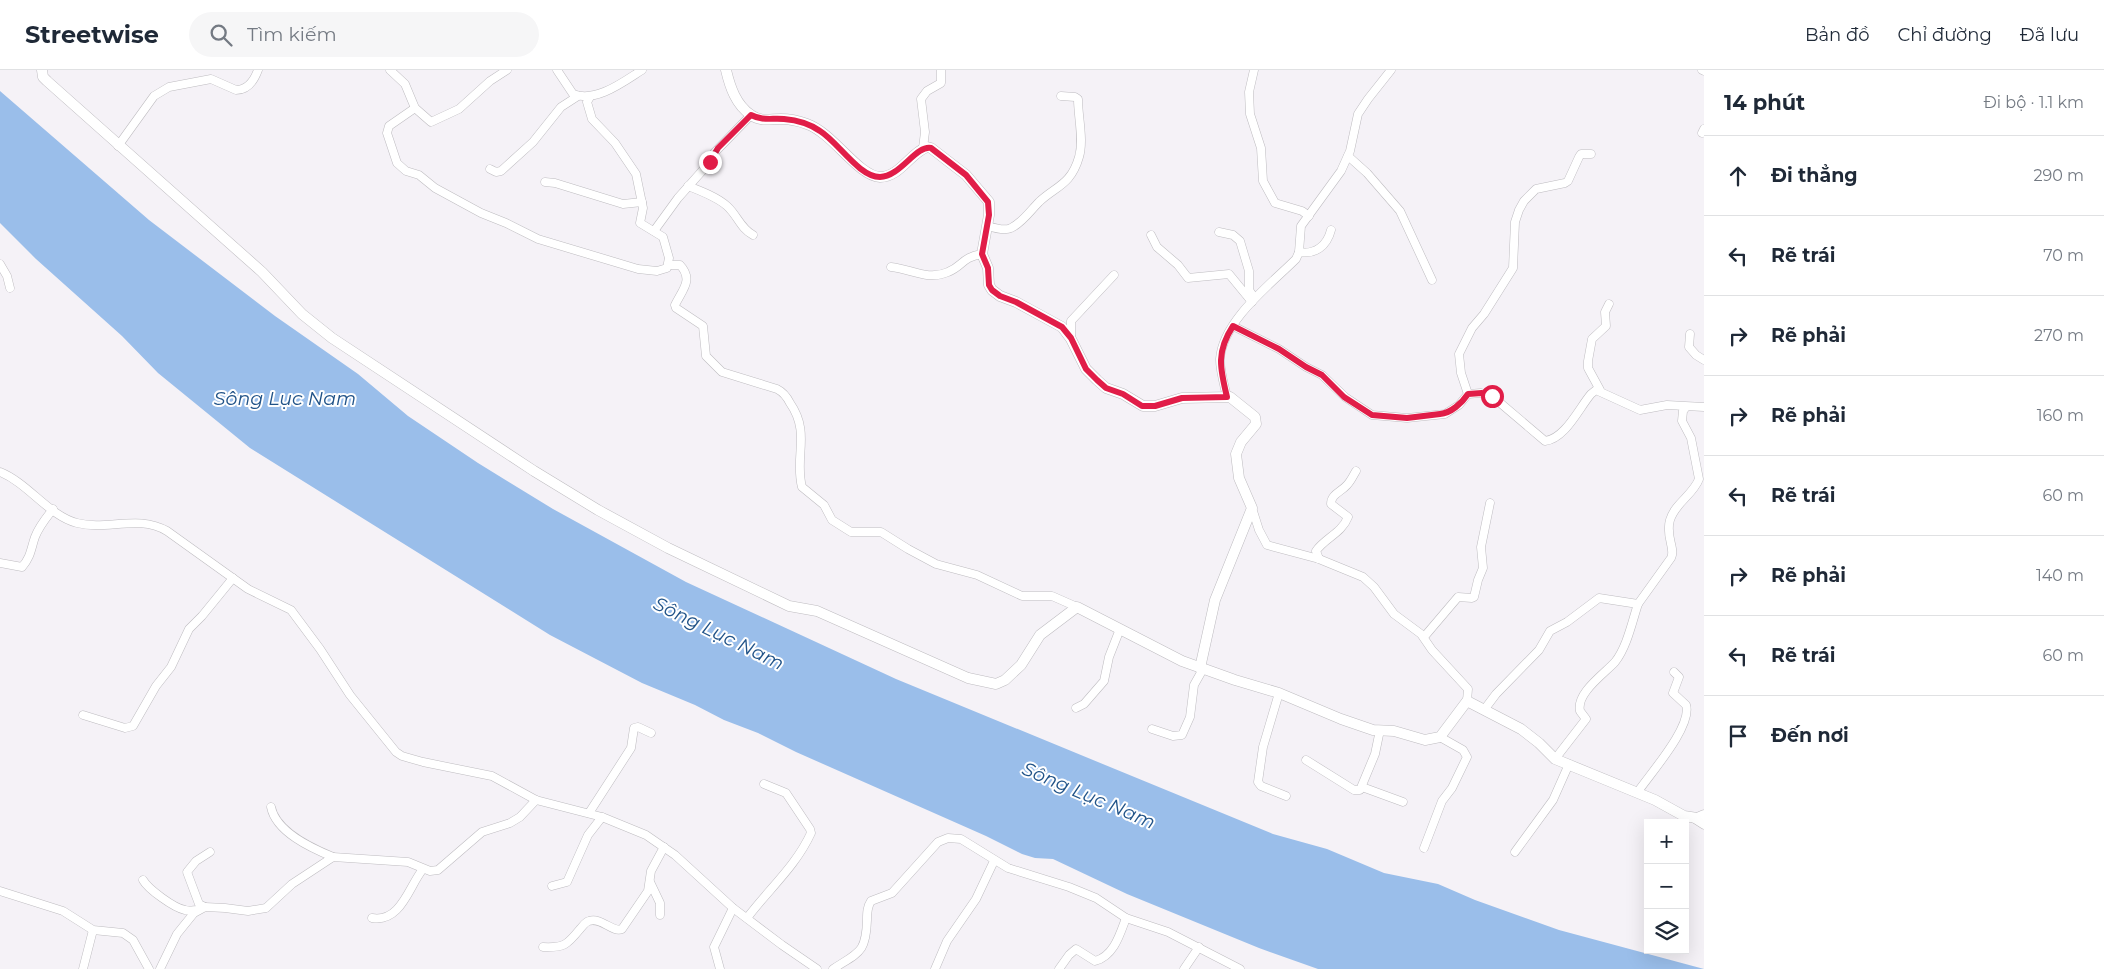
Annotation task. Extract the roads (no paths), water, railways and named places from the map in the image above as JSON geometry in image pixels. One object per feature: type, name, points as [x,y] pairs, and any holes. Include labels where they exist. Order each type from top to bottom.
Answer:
[{"type":"street","points":[[42,70],[43,77],[80,108],[118,146],[262,272],[315,325],[369,364],[534,471],[598,510],[668,548],[789,606],[817,611],[968,678],[996,684],[1005,680],[1021,665],[1040,635],[1078,607]]},
{"type":"street","points":[[118,146],[154,96],[169,87],[211,79],[240,90],[252,82],[258,70]]},
{"type":"street","points":[[390,70],[405,84],[415,108],[426,120],[431,122],[459,109],[490,81],[507,70]]},
{"type":"street","points":[[557,70],[570,91],[578,96],[590,97],[642,70]]},
{"type":"street","points":[[726,70],[739,104],[751,115],[759,120],[783,119],[815,128],[840,146],[865,172],[876,177],[887,176],[901,168],[923,148],[925,132],[921,99],[927,91],[941,82],[941,70]]},
{"type":"street","points":[[1254,70],[1249,92],[1250,114],[1261,148],[1263,181],[1275,203],[1302,211],[1308,216]]},
{"type":"street","points":[[1227,397],[1220,368],[1220,358],[1226,337],[1254,300],[1296,259],[1299,252],[1300,229],[1341,171],[1348,156],[1358,114],[1391,70]]},
{"type":"street","points":[[490,169],[496,172],[501,171],[534,142],[561,107],[578,96]]},
{"type":"street","points":[[988,226],[1012,228],[1029,214],[1039,202],[1061,187],[1072,173],[1080,154],[1078,100],[1075,97],[1061,96]]},
{"type":"street","points":[[590,97],[587,102],[592,119],[614,143],[636,174],[642,202],[640,223],[663,237],[669,265]]},
{"type":"street","points":[[415,108],[389,126],[387,133],[398,163],[406,171],[419,175],[442,192],[481,213],[538,239],[638,269],[657,271],[667,268],[669,265],[680,265],[687,274],[688,282],[675,305],[676,308],[703,326],[706,356],[722,372],[782,391],[799,416],[802,487],[824,505],[832,520],[851,532],[881,532],[908,550],[936,564],[977,575],[1013,593],[1022,596],[1052,596],[1078,607],[1169,655],[1202,669],[1279,693],[1341,719],[1373,730],[1405,733],[1425,740],[1440,737],[1463,750],[1466,757],[1452,788],[1439,807],[1424,848]]},
{"type":"street","points":[[654,231],[688,186],[710,162],[718,148],[751,115]]},
{"type":"street","points":[[923,148],[931,148],[966,175],[984,194],[989,206],[988,226],[982,254],[988,268],[989,285],[996,293],[1062,327],[1071,338],[1086,369],[1106,388],[1123,394],[1142,406],[1155,406],[1182,398],[1227,397],[1234,399],[1247,409],[1256,421],[1253,428],[1240,442],[1236,454],[1240,478],[1259,530],[1267,544],[1319,559],[1363,577],[1374,587],[1394,614],[1424,637],[1432,650],[1468,689],[1467,701],[1440,737]]},
{"type":"street","points":[[1468,394],[1461,373],[1459,354],[1472,328],[1484,314],[1513,268],[1515,222],[1519,210],[1524,201],[1536,189],[1565,183],[1571,177],[1578,156],[1581,154],[1591,154]]},
{"type":"street","points":[[1348,156],[1367,173],[1400,211],[1432,280]]},
{"type":"street","points":[[544,182],[555,183],[623,204],[642,202]]},
{"type":"street","points":[[688,186],[727,206],[744,230],[753,235]]},
{"type":"street","points":[[1299,252],[1313,252],[1323,246],[1328,241],[1330,230]]},
{"type":"street","points":[[1219,232],[1233,235],[1240,240],[1249,271],[1250,290],[1254,300]]},
{"type":"street","points":[[1151,235],[1157,247],[1178,265],[1188,278],[1229,274],[1254,300]]},
{"type":"street","points":[[891,267],[904,268],[919,274],[934,276],[950,272],[966,258],[982,254]]},
{"type":"street","points":[[0,264],[7,276],[10,288]]},
{"type":"street","points":[[1071,338],[1071,321],[1114,275]]},
{"type":"street","points":[[1600,390],[1588,368],[1588,361],[1592,339],[1606,326],[1605,312],[1608,304]]},
{"type":"street","points":[[1233,326],[1279,349],[1322,375],[1344,397],[1372,415],[1407,418],[1445,414],[1458,405],[1468,394],[1482,393],[1492,396],[1544,440],[1551,439],[1563,430],[1593,391],[1600,390],[1640,410],[1667,405],[1704,407]]},
{"type":"street","points":[[1690,334],[1689,347],[1704,360]]},
{"type":"street","points":[[1555,759],[1586,718],[1580,711],[1580,703],[1596,680],[1615,662],[1620,654],[1638,604],[1673,554],[1668,535],[1670,518],[1699,479],[1692,438],[1682,420],[1683,411],[1686,407]]},
{"type":"street","points":[[1319,559],[1316,551],[1322,542],[1335,534],[1348,517],[1331,504],[1330,500],[1345,487],[1356,471]]},
{"type":"street","points":[[0,472],[19,482],[68,520],[83,524],[141,523],[161,528],[194,548],[248,589],[290,610],[320,649],[350,695],[396,752],[402,756],[423,762],[492,776],[536,800],[602,816],[630,827],[664,847],[733,908],[818,969]]},
{"type":"street","points":[[1424,637],[1458,598],[1474,597],[1483,568],[1481,547],[1490,503]]},
{"type":"street","points":[[1152,729],[1173,736],[1182,735],[1190,717],[1194,685],[1202,669],[1218,593],[1252,508]]},
{"type":"street","points":[[0,563],[22,566],[32,552],[40,526],[53,509]]},
{"type":"street","points":[[83,715],[125,728],[133,726],[156,686],[170,667],[189,629],[233,578]]},
{"type":"street","points":[[1484,710],[1501,688],[1539,650],[1550,631],[1567,622],[1594,600],[1602,598],[1638,604]]},
{"type":"street","points":[[1076,708],[1084,704],[1104,681],[1109,656],[1120,629]]},
{"type":"street","points":[[1637,793],[1675,739],[1686,718],[1688,709],[1686,705],[1673,693],[1679,680],[1674,672]]},
{"type":"street","points":[[1279,693],[1262,748],[1258,782],[1261,786],[1286,796]]},
{"type":"street","points":[[1467,701],[1521,730],[1539,743],[1555,759],[1637,793],[1684,816],[1693,818],[1704,816]]},
{"type":"street","points":[[589,813],[630,748],[634,728],[638,727],[651,733]]},
{"type":"street","points":[[1306,760],[1354,790],[1360,790],[1379,742],[1380,730]]},
{"type":"street","points":[[1515,852],[1553,800],[1569,764]]},
{"type":"street","points":[[747,918],[765,894],[783,878],[810,833],[810,829],[786,794],[764,784]]},
{"type":"street","points":[[1362,787],[1403,802]]},
{"type":"street","points":[[271,806],[273,816],[290,834],[309,846],[333,857],[408,862],[430,871],[438,870],[478,835],[492,828],[502,827],[520,817],[536,800]]},
{"type":"street","points":[[552,886],[567,882],[588,835],[602,816]]},
{"type":"street","points":[[1693,818],[1704,826]]},
{"type":"street","points":[[833,969],[857,954],[864,945],[867,938],[868,908],[871,901],[892,893],[943,839],[948,838],[961,839],[994,860],[1021,873],[1070,887],[1096,898],[1126,918],[1168,932],[1240,969]]},
{"type":"street","points":[[543,946],[559,948],[588,921],[597,920],[620,931],[648,891],[651,871],[664,847]]},
{"type":"street","points":[[202,908],[187,872],[196,861],[210,852]]},
{"type":"street","points":[[143,880],[146,886],[187,911],[202,908],[225,908],[248,911],[266,908],[292,884],[333,857]]},
{"type":"street","points":[[935,969],[947,941],[976,898],[994,860]]},
{"type":"street","points":[[372,918],[382,919],[396,910],[423,869]]},
{"type":"street","points":[[649,880],[660,903],[660,915]]},
{"type":"street","points":[[0,891],[63,911],[93,930],[123,933],[129,936],[149,969]]},
{"type":"street","points":[[160,969],[177,934],[190,917],[202,908]]},
{"type":"street","points":[[720,969],[714,947],[733,908]]},
{"type":"street","points":[[1059,969],[1076,949],[1095,961],[1104,957],[1119,938],[1126,918]]},
{"type":"street","points":[[83,969],[93,930]]},
{"type":"street","points":[[1184,969],[1199,947]]},
{"type":"water","name":"Sông Lục Nam","points":[[0,91],[149,220],[275,316],[358,374],[408,416],[478,463],[553,509],[686,582],[896,679],[1273,834],[1327,849],[1384,873],[1438,884],[1475,900],[1559,930],[1704,969],[1318,969],[1259,948],[1127,894],[1053,859],[1035,858],[1022,854],[758,733],[724,720],[695,705],[642,683],[550,635],[250,448],[158,373],[122,336],[36,259],[0,223]]}]
